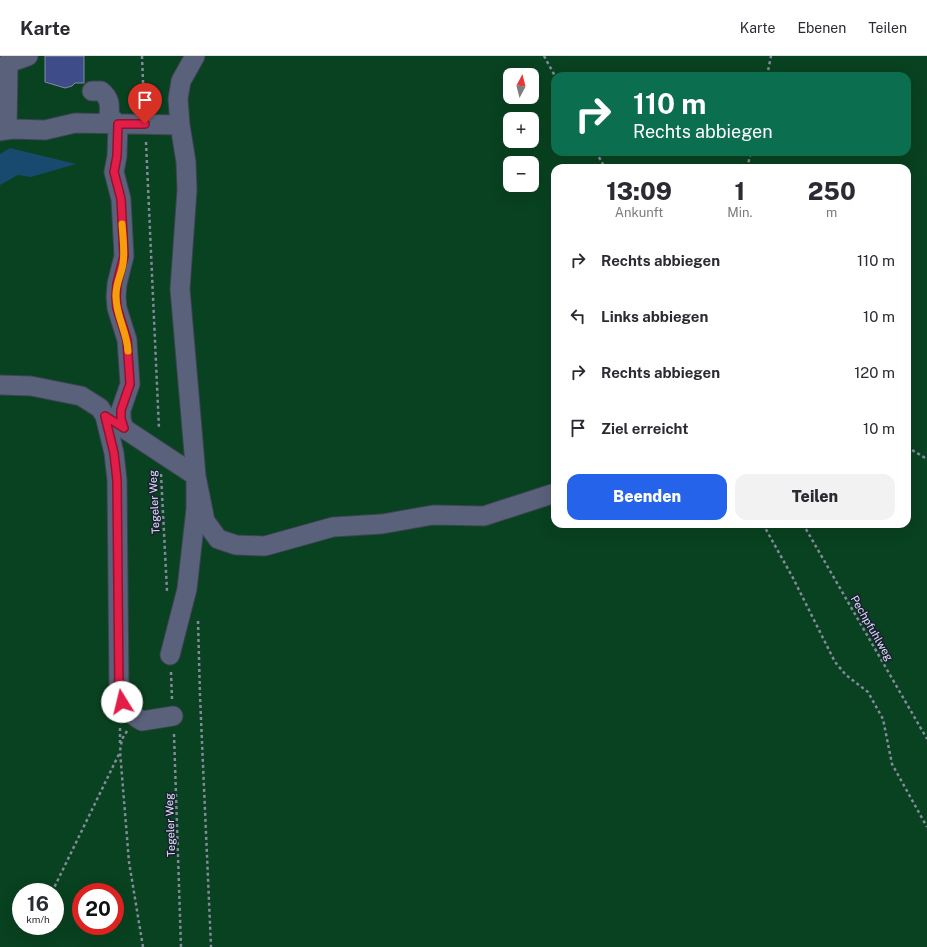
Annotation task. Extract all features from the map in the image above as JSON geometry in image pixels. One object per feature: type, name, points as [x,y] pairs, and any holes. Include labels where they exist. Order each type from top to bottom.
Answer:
[{"type":"lane","points":[[28,56],[8,63],[3,130],[45,130],[75,123],[180,125]]},
{"type":"lane","points":[[170,655],[187,589],[196,509],[196,476],[180,289],[188,190],[178,99],[181,81],[196,56]]},
{"type":"lane","points":[[92,91],[101,91],[107,96],[110,104],[109,116],[118,124]]},
{"type":"lane","points":[[118,124],[117,156],[114,172],[121,199],[124,256],[117,284],[116,297],[117,308],[127,340],[130,384],[121,410],[121,419],[124,428]]},
{"type":"lane","points":[[0,385],[31,386],[81,396],[100,408],[105,416],[114,453],[117,480],[119,690],[122,702],[127,710],[142,720],[173,716]]},
{"type":"lane","points":[[105,416],[196,476],[205,521],[218,539],[236,545],[264,546],[332,527],[382,524],[433,515],[484,516],[551,495]]},
{"type":"path","name":"Tegeler Weg","points":[[142,56],[167,593]]},
{"type":"path","points":[[544,56],[553,72]]},
{"type":"path","points":[[768,72],[771,56]]},
{"type":"path","points":[[911,449],[927,459]]},
{"type":"path","points":[[765,528],[793,578],[835,662],[846,675],[868,692],[883,719],[892,764],[927,827]]},
{"type":"path","name":"Pechpfuhlweg","points":[[805,528],[927,739]]},
{"type":"path","points":[[198,618],[211,947]]},
{"type":"path","name":"Tegeler Weg","points":[[170,655],[177,774],[181,947]]},
{"type":"path","points":[[120,720],[120,751],[129,862],[143,947]]},
{"type":"path","points":[[56,883],[120,751],[122,739],[133,724],[142,720]]},
{"type":"green space","points":[[0,56],[927,56],[927,947],[0,947]]},
{"type":"water","points":[[10,148],[76,164],[31,177],[18,175],[0,185],[0,154]]},
{"type":"building","points":[[45,56],[84,56],[84,83],[75,83],[72,86],[65,88],[45,82]]},
{"type":"slow traffic","points":[[122,224],[124,256],[117,284],[116,297],[120,319],[126,332],[128,351]]},
{"type":"route","points":[[122,702],[119,690],[117,480],[114,453],[105,416],[124,428],[121,419],[121,410],[130,384],[126,332],[120,319],[116,297],[117,284],[124,256],[121,199],[116,185],[114,172],[117,156],[118,124],[145,124]]}]
